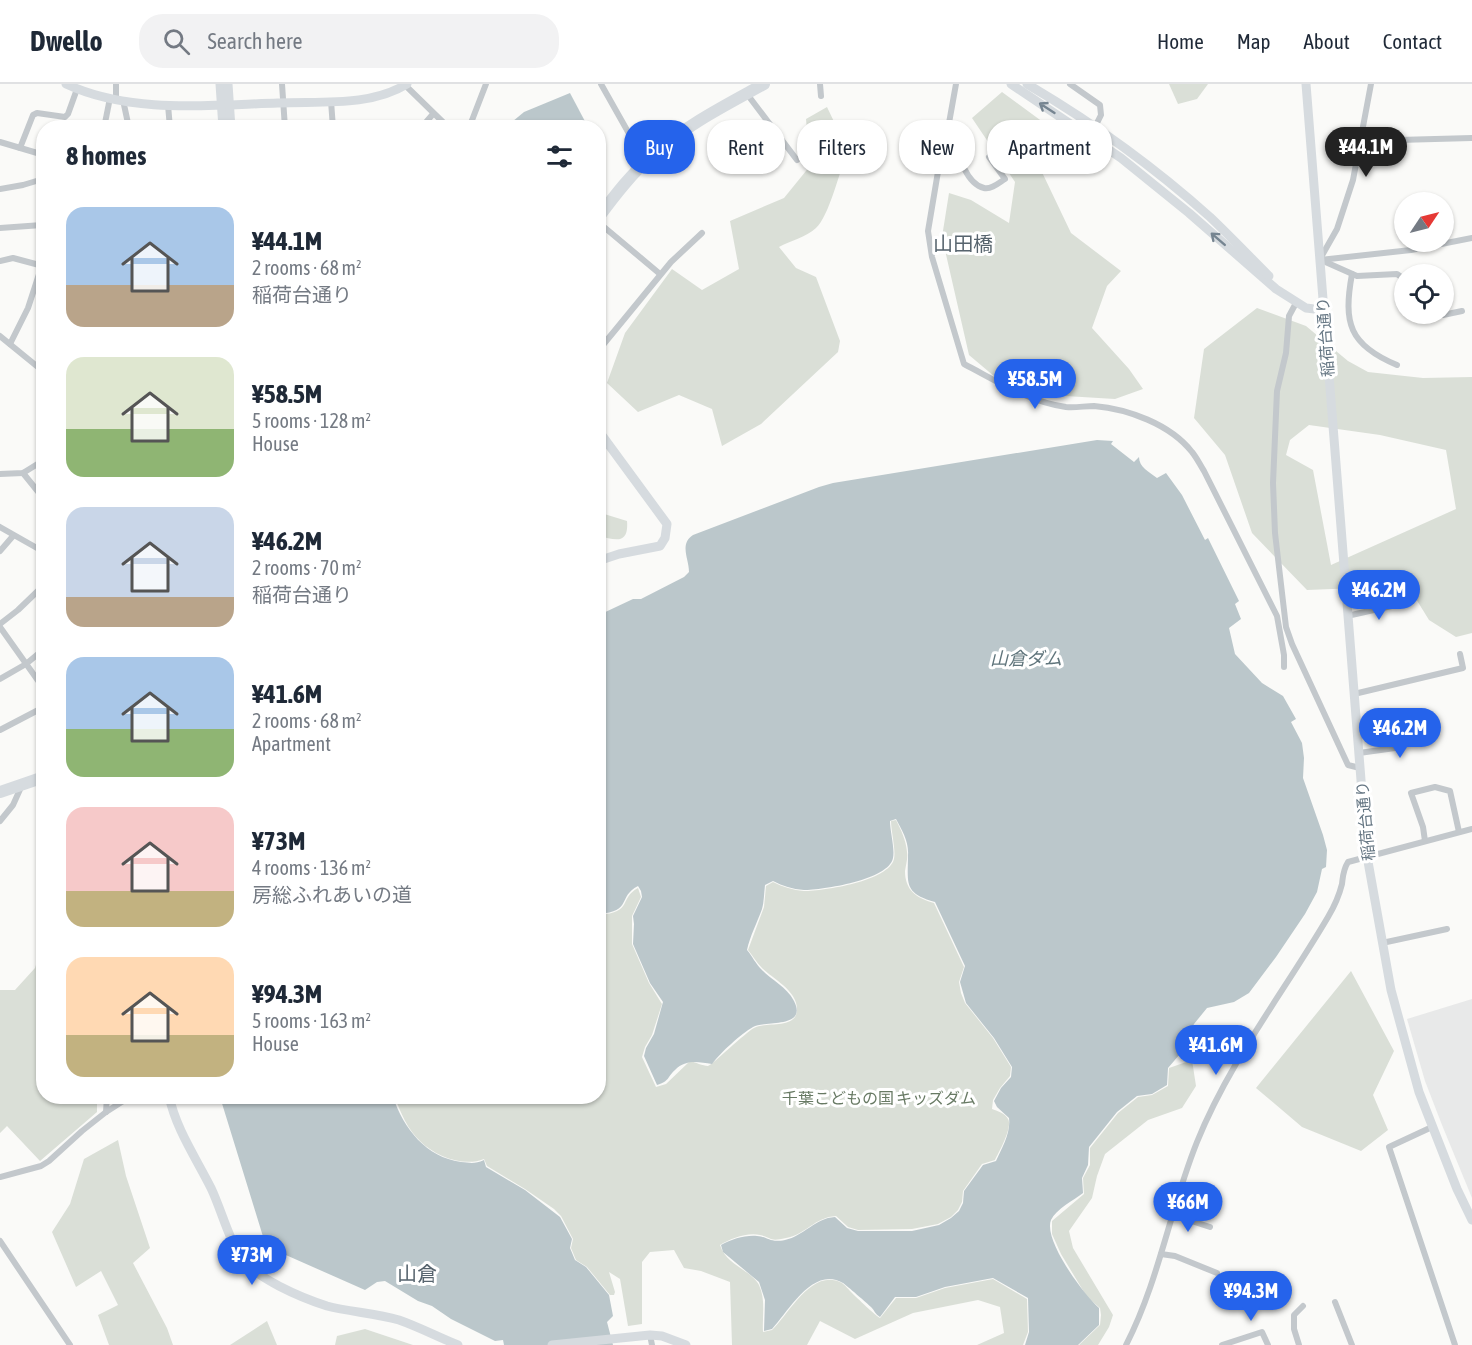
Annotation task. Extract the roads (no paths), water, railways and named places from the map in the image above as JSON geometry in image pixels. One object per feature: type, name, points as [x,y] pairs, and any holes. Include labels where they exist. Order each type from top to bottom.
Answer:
[{"type":"highway","points":[[695,125],[760,85]]},
{"type":"highway","points":[[606,209],[633,174]]},
{"type":"highway","points":[[0,792],[36,780]]},
{"type":"street","points":[[66,84],[116,99],[168,105],[331,101],[374,97],[405,85],[440,120]]},
{"type":"street","points":[[107,120],[116,99],[116,84]]},
{"type":"street","points":[[220,84],[229,120]]},
{"type":"street","points":[[224,120],[228,84]]},
{"type":"street","points":[[282,84],[285,120]]},
{"type":"street","points":[[472,120],[486,84]]},
{"type":"street","points":[[602,84],[624,124]]},
{"type":"street","points":[[820,84],[821,96]]},
{"type":"street","points":[[950,120],[956,84]]},
{"type":"street","points":[[1011,84],[1132,167],[1269,283],[1296,303],[1306,308],[1323,310]]},
{"type":"street","points":[[1027,84],[1084,120]]},
{"type":"street","points":[[1070,84],[1100,105],[1101,115],[1098,120]]},
{"type":"street","name":"稲荷台通り","points":[[1306,84],[1367,856],[1394,1002],[1419,1092],[1472,1220]]},
{"type":"street","points":[[1320,260],[1337,229],[1353,180],[1371,84]]},
{"type":"street","points":[[20,148],[33,115],[37,113],[65,117],[77,89]]},
{"type":"street","points":[[746,93],[797,160]]},
{"type":"street","points":[[116,99],[125,120]]},
{"type":"street","points":[[331,101],[332,120]]},
{"type":"street","points":[[168,105],[169,120]]},
{"type":"street","points":[[428,120],[433,114]]},
{"type":"street","points":[[1362,141],[1472,138]]},
{"type":"street","points":[[1112,140],[1216,222],[1296,303]]},
{"type":"street","points":[[0,142],[36,153]]},
{"type":"street","points":[[1132,167],[1138,159]]},
{"type":"street","points":[[938,174],[928,231],[932,257],[964,364],[1014,392],[1066,407],[1094,406],[1113,409],[1164,428],[1179,438],[1192,452],[1204,471],[1277,615],[1284,667]]},
{"type":"street","points":[[966,174],[973,183],[984,189],[1005,179],[1001,174]]},
{"type":"street","points":[[0,189],[36,180]]},
{"type":"street","points":[[0,228],[36,225]]},
{"type":"street","points":[[606,227],[660,274]]},
{"type":"street","points":[[606,341],[671,261],[702,234]]},
{"type":"street","points":[[1320,260],[1412,250],[1472,238]]},
{"type":"street","points":[[0,261],[13,258],[36,264]]},
{"type":"street","points":[[1320,260],[1357,276],[1394,274]]},
{"type":"street","points":[[1352,274],[1348,294],[1349,324],[1357,338],[1371,352],[1397,365]]},
{"type":"street","points":[[10,344],[25,315],[36,285]]},
{"type":"street","points":[[1296,303],[1289,316],[1286,353],[1277,391],[1273,483],[1275,533],[1286,627],[1348,765],[1360,768]]},
{"type":"street","points":[[1454,313],[1462,311]]},
{"type":"street","points":[[0,336],[36,365]]},
{"type":"street","points":[[606,444],[667,524],[665,538],[660,546],[606,558]]},
{"type":"street","points":[[0,474],[23,473],[36,465]]},
{"type":"street","points":[[23,473],[36,489]]},
{"type":"street","points":[[0,527],[36,548]]},
{"type":"street","points":[[0,551],[14,536]]},
{"type":"street","points":[[36,593],[0,626],[36,678]]},
{"type":"street","points":[[1347,616],[1405,603]]},
{"type":"street","points":[[1354,694],[1463,668],[1460,654]]},
{"type":"street","points":[[0,679],[36,656]]},
{"type":"street","points":[[0,730],[36,711]]},
{"type":"street","points":[[1359,753],[1395,748],[1432,734]]},
{"type":"street","points":[[0,821],[13,805],[22,785]]},
{"type":"street","points":[[1425,841],[1423,827],[1411,793],[1435,787],[1450,791],[1459,832]]},
{"type":"street","points":[[1126,1345],[1150,1293],[1187,1169],[1208,1115],[1328,917],[1337,898],[1343,869],[1348,862],[1367,856],[1472,829]]},
{"type":"street","points":[[1382,943],[1447,929]]},
{"type":"street","points":[[106,1104],[106,1112]]},
{"type":"street","points":[[0,1177],[41,1166],[118,1104]]},
{"type":"street","points":[[172,1104],[175,1117],[240,1256],[251,1268],[278,1286],[326,1305],[368,1312],[400,1321],[458,1345]]},
{"type":"street","points":[[1432,1127],[1389,1147],[1455,1345]]},
{"type":"street","points":[[1173,1215],[1210,1227]]},
{"type":"street","points":[[0,1241],[70,1345]]},
{"type":"street","points":[[1161,1254],[1175,1256],[1216,1273]]},
{"type":"street","points":[[1335,1302],[1352,1345]]},
{"type":"street","points":[[1299,1345],[1294,1329],[1294,1315],[1303,1306]]},
{"type":"street","points":[[1222,1345],[1262,1332],[1268,1345]]},
{"type":"street","points":[[552,1345],[627,1338],[651,1340],[662,1336],[686,1345]]},
{"type":"water","points":[[570,93],[584,120],[514,120],[524,112]]},
{"type":"water","name":"山倉ダム","points":[[1097,440],[1113,441],[1111,444],[1134,462],[1139,457],[1143,466],[1157,478],[1166,473],[1182,495],[1205,540],[1208,538],[1239,601],[1235,604],[1241,619],[1229,628],[1235,654],[1262,683],[1283,696],[1296,719],[1291,722],[1302,743],[1303,778],[1327,850],[1326,867],[1322,869],[1317,892],[1305,914],[1249,993],[1234,1002],[1207,1008],[1194,1024],[1180,1054],[1168,1068],[1167,1085],[1152,1094],[1137,1096],[1117,1112],[1089,1147],[1088,1165],[1082,1178],[1083,1193],[1057,1212],[1051,1220],[1050,1229],[1053,1240],[1066,1267],[1099,1308],[1099,1325],[1078,1345],[1025,1345],[1029,1332],[1028,1298],[993,1278],[945,1287],[916,1297],[895,1297],[880,1317],[843,1283],[832,1279],[822,1280],[802,1293],[772,1329],[764,1331],[765,1300],[759,1282],[723,1252],[721,1245],[734,1239],[748,1236],[776,1241],[785,1240],[798,1235],[821,1220],[835,1217],[847,1228],[858,1231],[912,1231],[939,1225],[959,1211],[963,1203],[964,1191],[983,1165],[996,1161],[1006,1140],[1009,1118],[994,1101],[1001,1088],[1011,1077],[1012,1067],[994,1038],[966,1003],[960,982],[965,966],[935,902],[912,891],[908,880],[908,850],[905,836],[896,819],[890,821],[893,858],[889,866],[880,872],[854,882],[813,890],[792,888],[773,881],[765,885],[762,909],[747,950],[761,969],[791,996],[797,1010],[795,1016],[783,1022],[753,1027],[731,1044],[712,1064],[692,1062],[683,1064],[657,1085],[644,1056],[654,1034],[663,1002],[650,983],[633,944],[633,916],[642,897],[638,886],[632,890],[621,907],[606,913],[606,612],[633,599],[641,599],[684,577],[689,572],[686,543],[693,535],[833,483]]},
{"type":"water","points":[[222,1104],[396,1104],[410,1130],[427,1148],[448,1159],[461,1162],[473,1163],[484,1160],[486,1167],[525,1190],[560,1217],[572,1239],[570,1248],[575,1260],[586,1267],[609,1295],[613,1316],[607,1322],[613,1345],[504,1345],[503,1340],[495,1341],[451,1319],[385,1281],[377,1282],[365,1290],[270,1248],[265,1243]]},
{"type":"district","name":"山田橋","points":[[963,244]]},
{"type":"district","name":"山倉","points":[[417,1274]]},
{"type":"park label","name":"千葉こどもの国 キッズダム","points":[[879,1098]]}]
